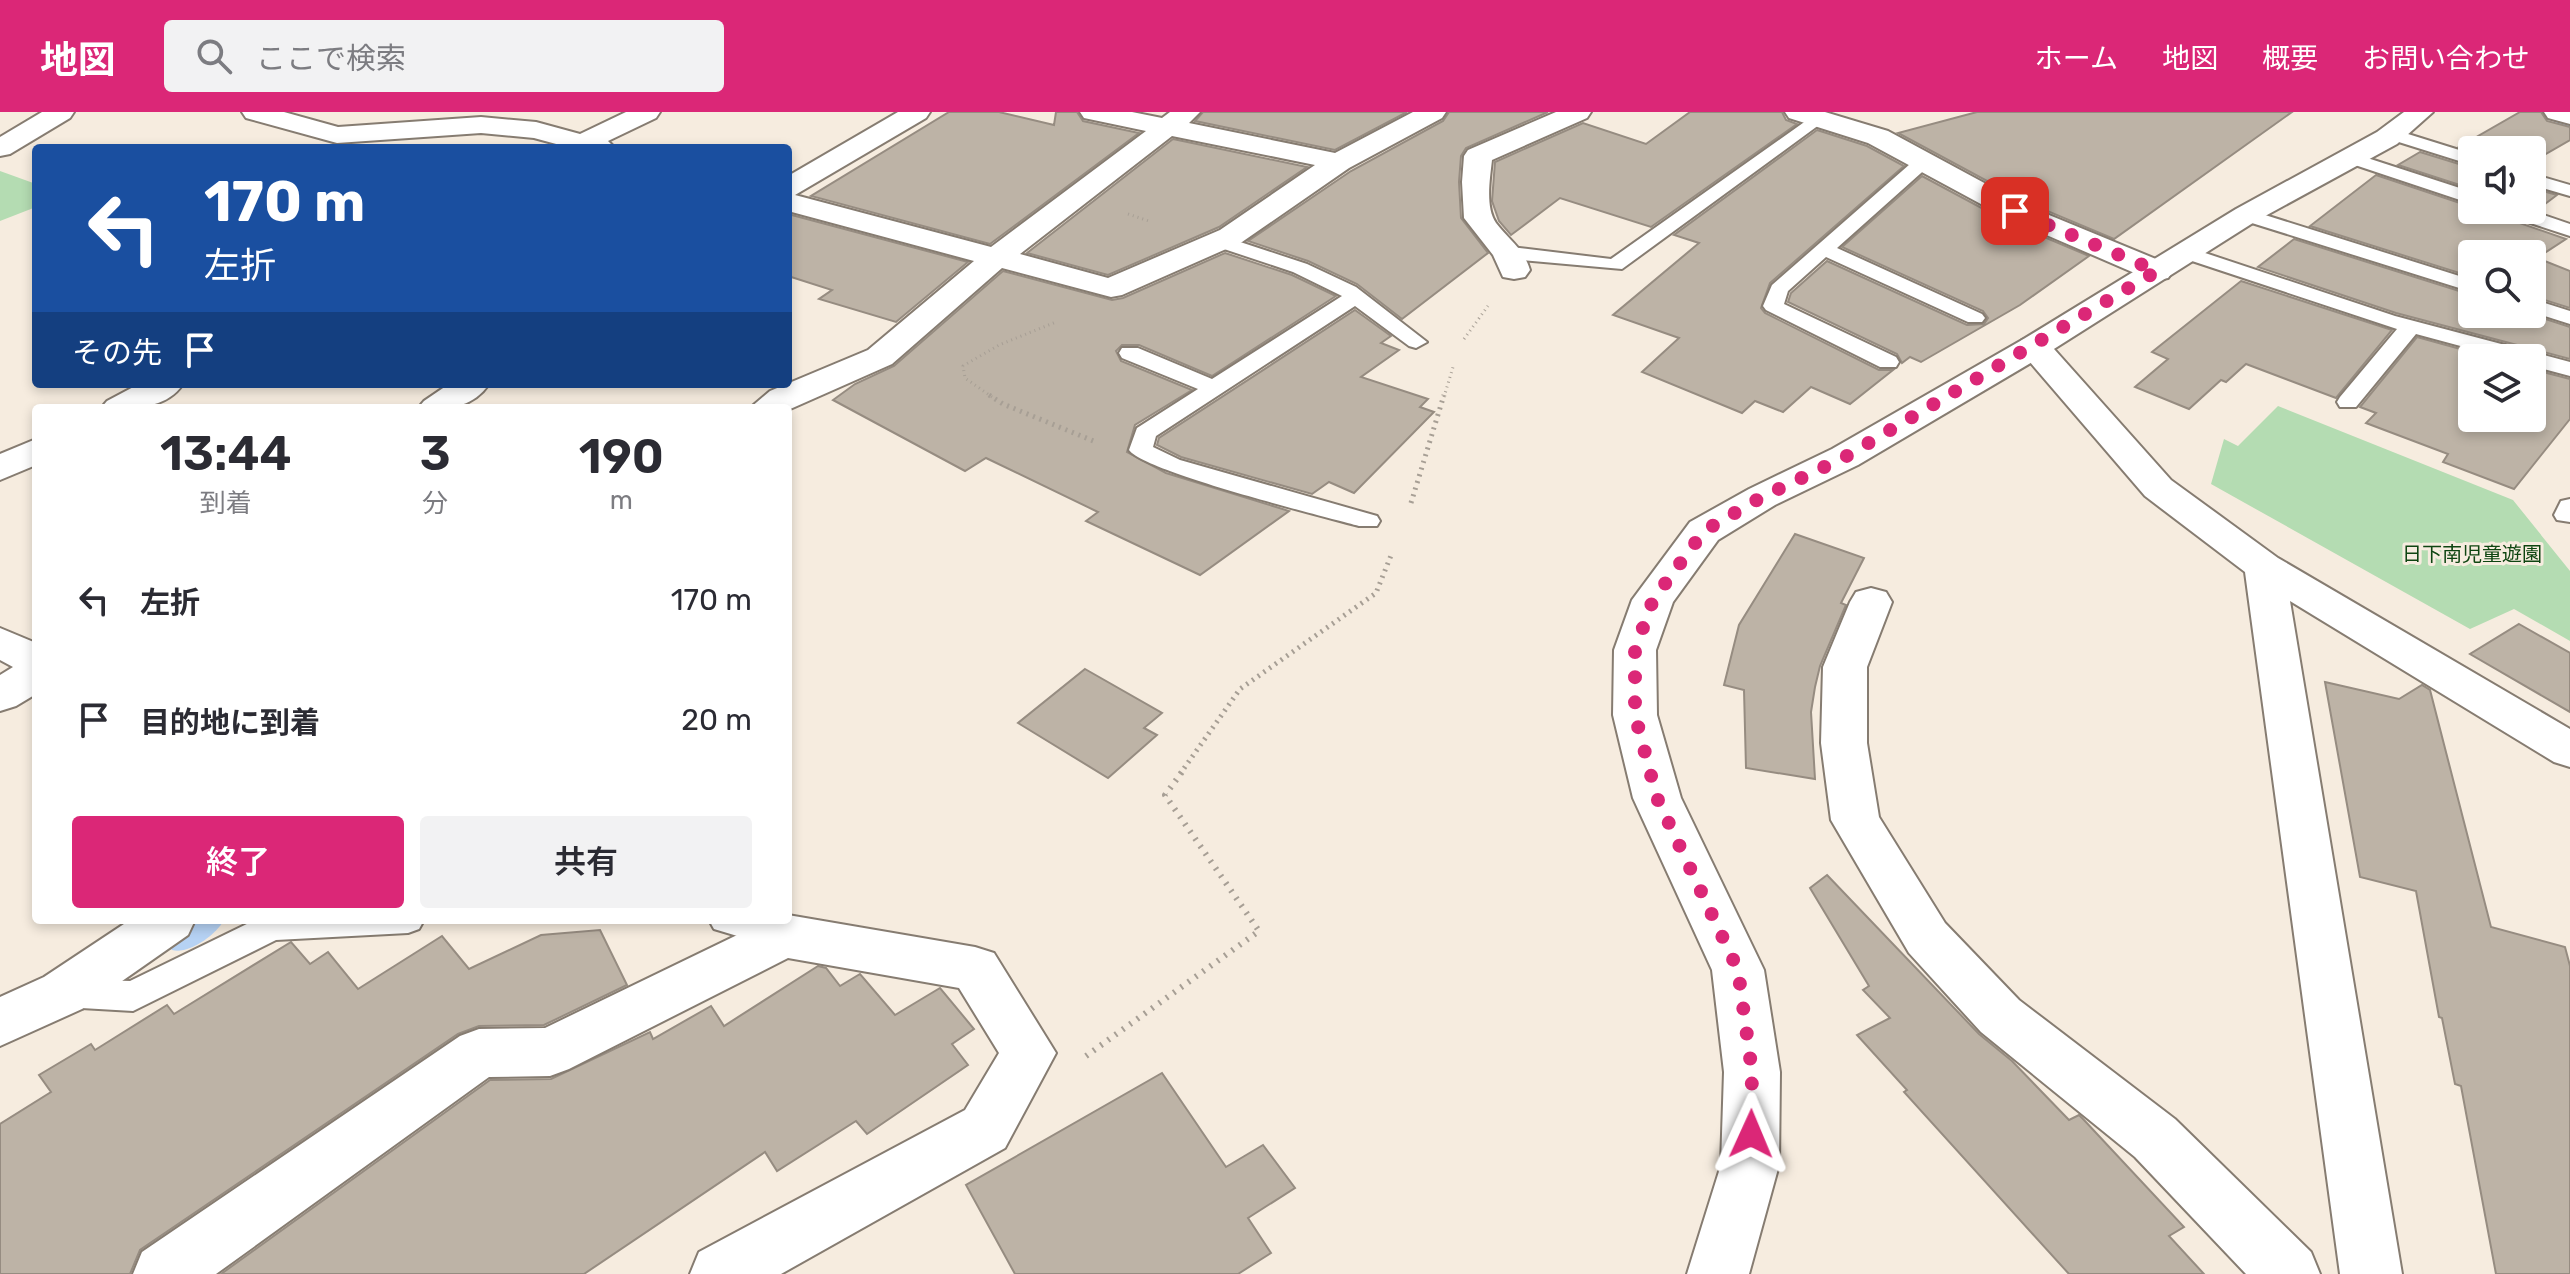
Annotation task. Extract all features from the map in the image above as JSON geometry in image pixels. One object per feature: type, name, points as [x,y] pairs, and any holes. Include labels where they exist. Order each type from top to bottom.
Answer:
[{"type":"street","points":[[0,148],[61,112]]},
{"type":"street","points":[[255,112],[337,135],[450,120],[536,130],[585,144]]},
{"type":"street","points":[[595,144],[647,112]]},
{"type":"street","points":[[792,186],[917,112]]},
{"type":"street","points":[[1093,112],[1177,120],[1339,162]]},
{"type":"street","points":[[792,203],[1111,288],[1219,241],[1339,162],[1433,112]]},
{"type":"street","points":[[1512,262],[1481,223],[1476,192],[1478,156],[1578,112]]},
{"type":"street","points":[[2557,112],[2570,116]]},
{"type":"street","points":[[1808,115],[1878,137],[2015,211],[2172,262]]},
{"type":"street","points":[[748,388],[775,403],[880,357],[996,258],[1177,120]]},
{"type":"street","points":[[1718,1274],[1750,1165],[1752,1072],[1738,970],[1657,798],[1635,715],[1635,650],[1653,600],[1704,531],[1762,497],[1845,457],[2034,347],[2246,215],[2352,158],[2406,123]]},
{"type":"street","points":[[2034,347],[2158,488],[2264,567],[2570,750]]},
{"type":"street","points":[[127,404],[158,388]]},
{"type":"street","points":[[442,404],[466,388]]},
{"type":"street","points":[[0,469],[32,452]]},
{"type":"street","points":[[2264,567],[2371,1274]]},
{"type":"street","points":[[1871,602],[1845,667],[1844,743],[1855,820],[1927,938],[2000,1016],[2155,1138],[2289,1274]]},
{"type":"street","points":[[0,642],[32,659]]},
{"type":"street","points":[[0,695],[32,676]]},
{"type":"street","points":[[0,1023],[63,993],[164,924]]},
{"type":"street","points":[[164,1274],[479,1053],[550,1052],[784,936],[975,969],[1029,1053],[985,1129],[721,1274]]},
{"type":"lane","points":[[1512,262],[1615,265],[1808,115]]},
{"type":"lane","points":[[2406,123],[2458,152]]},
{"type":"lane","points":[[2352,158],[2458,193]]},
{"type":"lane","points":[[1888,362],[1773,306],[1779,289],[1924,161]]},
{"type":"lane","points":[[2546,183],[2570,191]]},
{"type":"lane","points":[[2246,215],[2458,282]]},
{"type":"lane","points":[[2546,222],[2570,230]]},
{"type":"lane","points":[[1219,241],[1300,268],[1356,296],[1416,342]]},
{"type":"lane","points":[[1824,249],[1975,318]]},
{"type":"lane","points":[[2172,262],[2478,344]]},
{"type":"lane","points":[[1356,296],[1145,433],[1141,450],[1172,465],[1368,521]]},
{"type":"lane","points":[[2546,310],[2570,318]]},
{"type":"lane","points":[[2348,402],[2411,326]]},
{"type":"lane","points":[[1130,353],[1214,388]]},
{"type":"lane","points":[[2546,362],[2570,369]]},
{"type":"lane","points":[[63,993],[133,996],[272,927],[330,924]]},
{"type":"lane","points":[[740,924],[784,936]]},
{"type":"path","points":[[1459,345],[1512,262]]},
{"type":"path","points":[[1060,320],[999,345],[963,366],[965,378],[1003,404],[1061,429],[1095,442],[1141,450]]},
{"type":"path","points":[[1409,508],[1455,360]]},
{"type":"path","points":[[1085,1057],[1259,931],[1165,795],[1240,689],[1376,593],[1393,551]]},
{"type":"green space","points":[[0,171],[32,183],[32,209],[0,221]]},
{"type":"green space","name":"日下南児童遊園","points":[[2278,406],[2513,500],[2570,571],[2570,641],[2514,609],[2470,629],[2211,484],[2224,439],[2238,446]]},
{"type":"building","points":[[949,112],[999,112],[1054,125],[1056,112],[1077,112],[1083,121],[1139,133],[990,244],[811,196]]},
{"type":"building","points":[[1203,112],[1407,112],[1335,150],[1195,121]]},
{"type":"building","points":[[1449,112],[1548,112],[1466,148],[1461,156],[1459,182],[1461,218],[1488,253],[1402,319],[1357,284],[1308,261],[1248,241],[1351,171],[1443,121]]},
{"type":"building","points":[[1690,112],[1782,112],[1786,120],[1797,124],[1651,227],[1560,198],[1511,235],[1499,221],[1492,201],[1495,162],[1583,123],[1646,144]]},
{"type":"building","points":[[1977,112],[2292,112],[2114,239],[2026,202],[1898,133]]},
{"type":"building","points":[[2520,112],[2541,112],[2547,121],[2570,127],[2570,140],[2546,154],[2546,136],[2478,136]]},
{"type":"building","points":[[1817,130],[1867,146],[1904,166],[1770,283],[1761,308],[1765,313],[1879,370],[1893,370],[1850,404],[1811,387],[1783,412],[1755,401],[1742,413],[1642,372],[1679,338],[1613,315],[1699,243],[1674,235]]},
{"type":"building","points":[[1173,139],[1307,167],[1219,227],[1108,275],[1027,253]]},
{"type":"building","points":[[2420,152],[2458,164],[2458,184],[2398,165]]},
{"type":"building","points":[[2376,175],[2458,202],[2458,224],[2522,224],[2566,239],[2546,252],[2546,240],[2458,240],[2458,273],[2310,226]]},
{"type":"building","points":[[1922,176],[2004,220],[2089,256],[2020,305],[1921,362],[1910,357],[1902,363],[1897,354],[1788,302],[1791,293],[1827,261],[1967,325],[1984,324],[1988,318],[1983,311],[1842,247]]},
{"type":"building","points":[[2546,192],[2557,195],[2546,203]]},
{"type":"building","points":[[792,215],[968,262],[896,322],[819,299],[832,290],[792,277]]},
{"type":"building","points":[[2294,239],[2458,291],[2458,328],[2546,328],[2546,319],[2570,327],[2570,359],[2546,353],[2546,344],[2513,344],[2396,313],[2258,267]]},
{"type":"building","points":[[1225,253],[1292,275],[1336,296],[1212,376],[1139,345],[1122,345],[1116,351],[1121,361],[1192,390],[1135,425],[1127,452],[1166,473],[1289,511],[1200,575],[1086,521],[1098,512],[986,458],[965,471],[833,400],[855,384],[894,366],[1003,271],[1112,300]]},
{"type":"building","points":[[2546,262],[2570,271],[2570,308],[2546,300]]},
{"type":"building","points":[[2241,281],[2392,330],[2336,398],[2246,364],[2226,382],[2221,380],[2189,409],[2135,387],[2168,359],[2152,352]]},
{"type":"building","points":[[1355,310],[1391,336],[1381,343],[1399,350],[1361,377],[1428,399],[1420,407],[1434,412],[1354,493],[1329,482],[1312,494],[1181,457],[1157,445],[1159,438]]},
{"type":"building","points":[[2417,337],[2458,348],[2458,432],[2546,432],[2546,373],[2570,379],[2570,419],[2514,489],[2443,462],[2448,454],[2366,423],[2376,413],[2360,407]]},
{"type":"building","points":[[1795,534],[1864,558],[1841,603],[1846,605],[1820,666],[1815,687],[1811,712],[1815,779],[1746,768],[1744,690],[1724,685],[1739,625]]},
{"type":"building","points":[[2519,624],[2570,653],[2570,712],[2470,654]]},
{"type":"building","points":[[1085,669],[1162,713],[1144,728],[1157,735],[1108,778],[1018,723]]},
{"type":"building","points":[[2325,682],[2399,699],[2422,685],[2430,690],[2491,927],[2565,947],[2570,966],[2570,1274],[2496,1274],[2461,1086],[2455,1084],[2442,1018],[2439,1017],[2416,891],[2360,877]]},
{"type":"building","points":[[1827,875],[1979,1034],[2012,1061],[2069,1120],[2079,1115],[2084,1120],[2184,1227],[2169,1236],[2204,1274],[2069,1274],[1904,1092],[1907,1090],[1857,1035],[1890,1018],[1863,990],[1869,986],[1810,888]]},
{"type":"building","points":[[600,930],[627,985],[544,1025],[479,1026],[458,1034],[140,1250],[130,1274],[0,1274],[0,1124],[51,1092],[39,1075],[91,1044],[95,1050],[167,1005],[174,1014],[291,942],[310,964],[328,952],[358,989],[442,936],[469,969],[541,935]]},
{"type":"building","points":[[818,966],[826,968],[840,986],[860,974],[895,1015],[940,988],[974,1029],[952,1044],[968,1065],[867,1134],[856,1121],[777,1171],[765,1152],[584,1274],[221,1274],[490,1080],[551,1079],[650,1032],[653,1039],[711,1006],[724,1026]]},
{"type":"building","points":[[1162,1073],[1226,1167],[1263,1145],[1295,1188],[1248,1218],[1271,1253],[1238,1274],[1015,1274],[966,1185]]},
{"type":"waterway","points":[[2536,112],[2570,124]]},
{"type":"waterway","points":[[180,943],[206,924]]},
{"type":"route","points":[[1751,1134],[1752,1072],[1738,970],[1657,798],[1635,715],[1635,650],[1653,600],[1704,531],[1762,497],[1845,457],[2157,271],[2015,211]]}]
